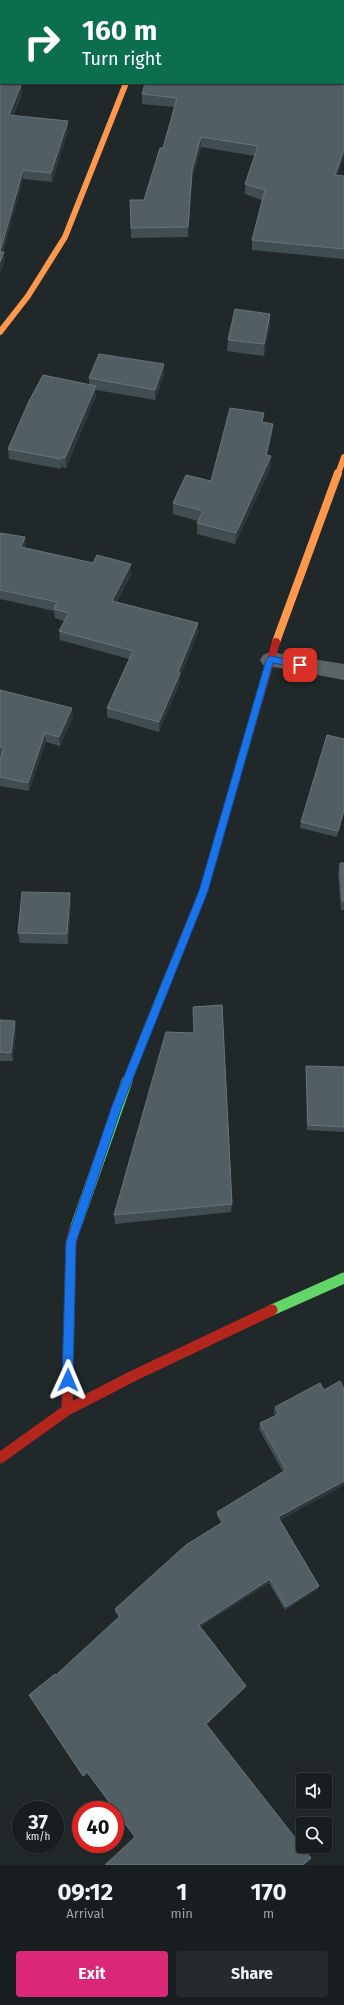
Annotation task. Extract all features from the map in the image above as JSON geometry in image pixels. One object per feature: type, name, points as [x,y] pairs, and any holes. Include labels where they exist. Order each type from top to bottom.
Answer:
[{"type":"street","points":[[0,332],[28,296],[65,237],[126,84]]},
{"type":"street","points":[[67,1410],[71,1242],[117,1106],[204,891],[270,660],[344,458]]},
{"type":"street","points":[[270,660],[344,672]]},
{"type":"street","points":[[0,1458],[67,1410],[142,1371],[321,1286],[344,1278]]},
{"type":"building","points":[[0,84],[17,84],[21,85],[9,115],[68,121],[51,173],[23,170],[0,252]]},
{"type":"building","points":[[145,84],[344,84],[344,150],[335,175],[344,176],[344,249],[252,240],[265,190],[245,184],[258,146],[201,137],[192,170],[188,227],[131,228],[130,200],[144,200],[160,148],[163,148],[177,98],[142,94]]},
{"type":"building","points":[[0,252],[4,252],[0,262]]},
{"type":"building","points":[[235,309],[270,314],[264,344],[228,340]]},
{"type":"building","points":[[99,354],[164,364],[155,390],[89,378]]},
{"type":"building","points":[[43,375],[96,386],[65,458],[61,457],[61,459],[8,449],[29,401]]},
{"type":"building","points":[[230,408],[264,413],[262,422],[273,424],[266,455],[271,456],[236,533],[197,523],[203,511],[173,503],[186,475],[211,481]]},
{"type":"building","points":[[0,533],[25,537],[21,547],[93,563],[97,555],[131,564],[112,601],[198,623],[178,672],[180,673],[159,722],[107,708],[133,651],[59,631],[69,613],[54,609],[57,602],[0,590]]},
{"type":"building","points":[[0,690],[72,708],[59,737],[45,733],[28,783],[0,777],[0,760],[4,748],[0,747]]},
{"type":"building","points":[[327,735],[344,739],[344,810],[338,831],[301,822]]},
{"type":"building","points":[[340,863],[344,863],[344,901],[342,901]]},
{"type":"building","points":[[22,892],[70,893],[67,934],[18,933]]},
{"type":"building","points":[[222,1005],[232,1204],[114,1215],[166,1032],[194,1033],[193,1007]]},
{"type":"building","points":[[0,1020],[15,1021],[11,1053],[0,1052]]},
{"type":"building","points":[[306,1066],[344,1067],[344,1127],[308,1125]]},
{"type":"building","points":[[340,1381],[344,1389],[344,1481],[278,1517],[319,1586],[286,1607],[270,1579],[199,1625],[246,1686],[206,1724],[296,1839],[296,1853],[307,1853],[311,1858],[303,1865],[105,1865],[118,1853],[124,1853],[124,1847],[135,1837],[124,1822],[124,1801],[108,1801],[87,1772],[83,1776],[29,1695],[55,1674],[56,1675],[120,1616],[115,1609],[186,1545],[223,1522],[217,1512],[286,1470],[260,1423],[279,1414],[275,1407],[320,1383],[324,1390]]},
{"type":"traffic: fast","points":[[75,1229],[117,1106],[171,970]]},
{"type":"traffic: fast","points":[[272,1310],[344,1278]]},
{"type":"traffic: slow","points":[[0,332],[28,296],[65,237],[126,84]]},
{"type":"traffic: slow","points":[[276,642],[344,457]]},
{"type":"traffic: jam","points":[[171,970],[203,891],[276,642]]},
{"type":"traffic: jam","points":[[67,1410],[71,1242],[75,1229]]},
{"type":"traffic: jam","points":[[0,1458],[67,1410],[135,1375],[272,1310]]},
{"type":"route","points":[[68,1380],[71,1242],[117,1106],[204,891],[270,660],[300,665]]}]
